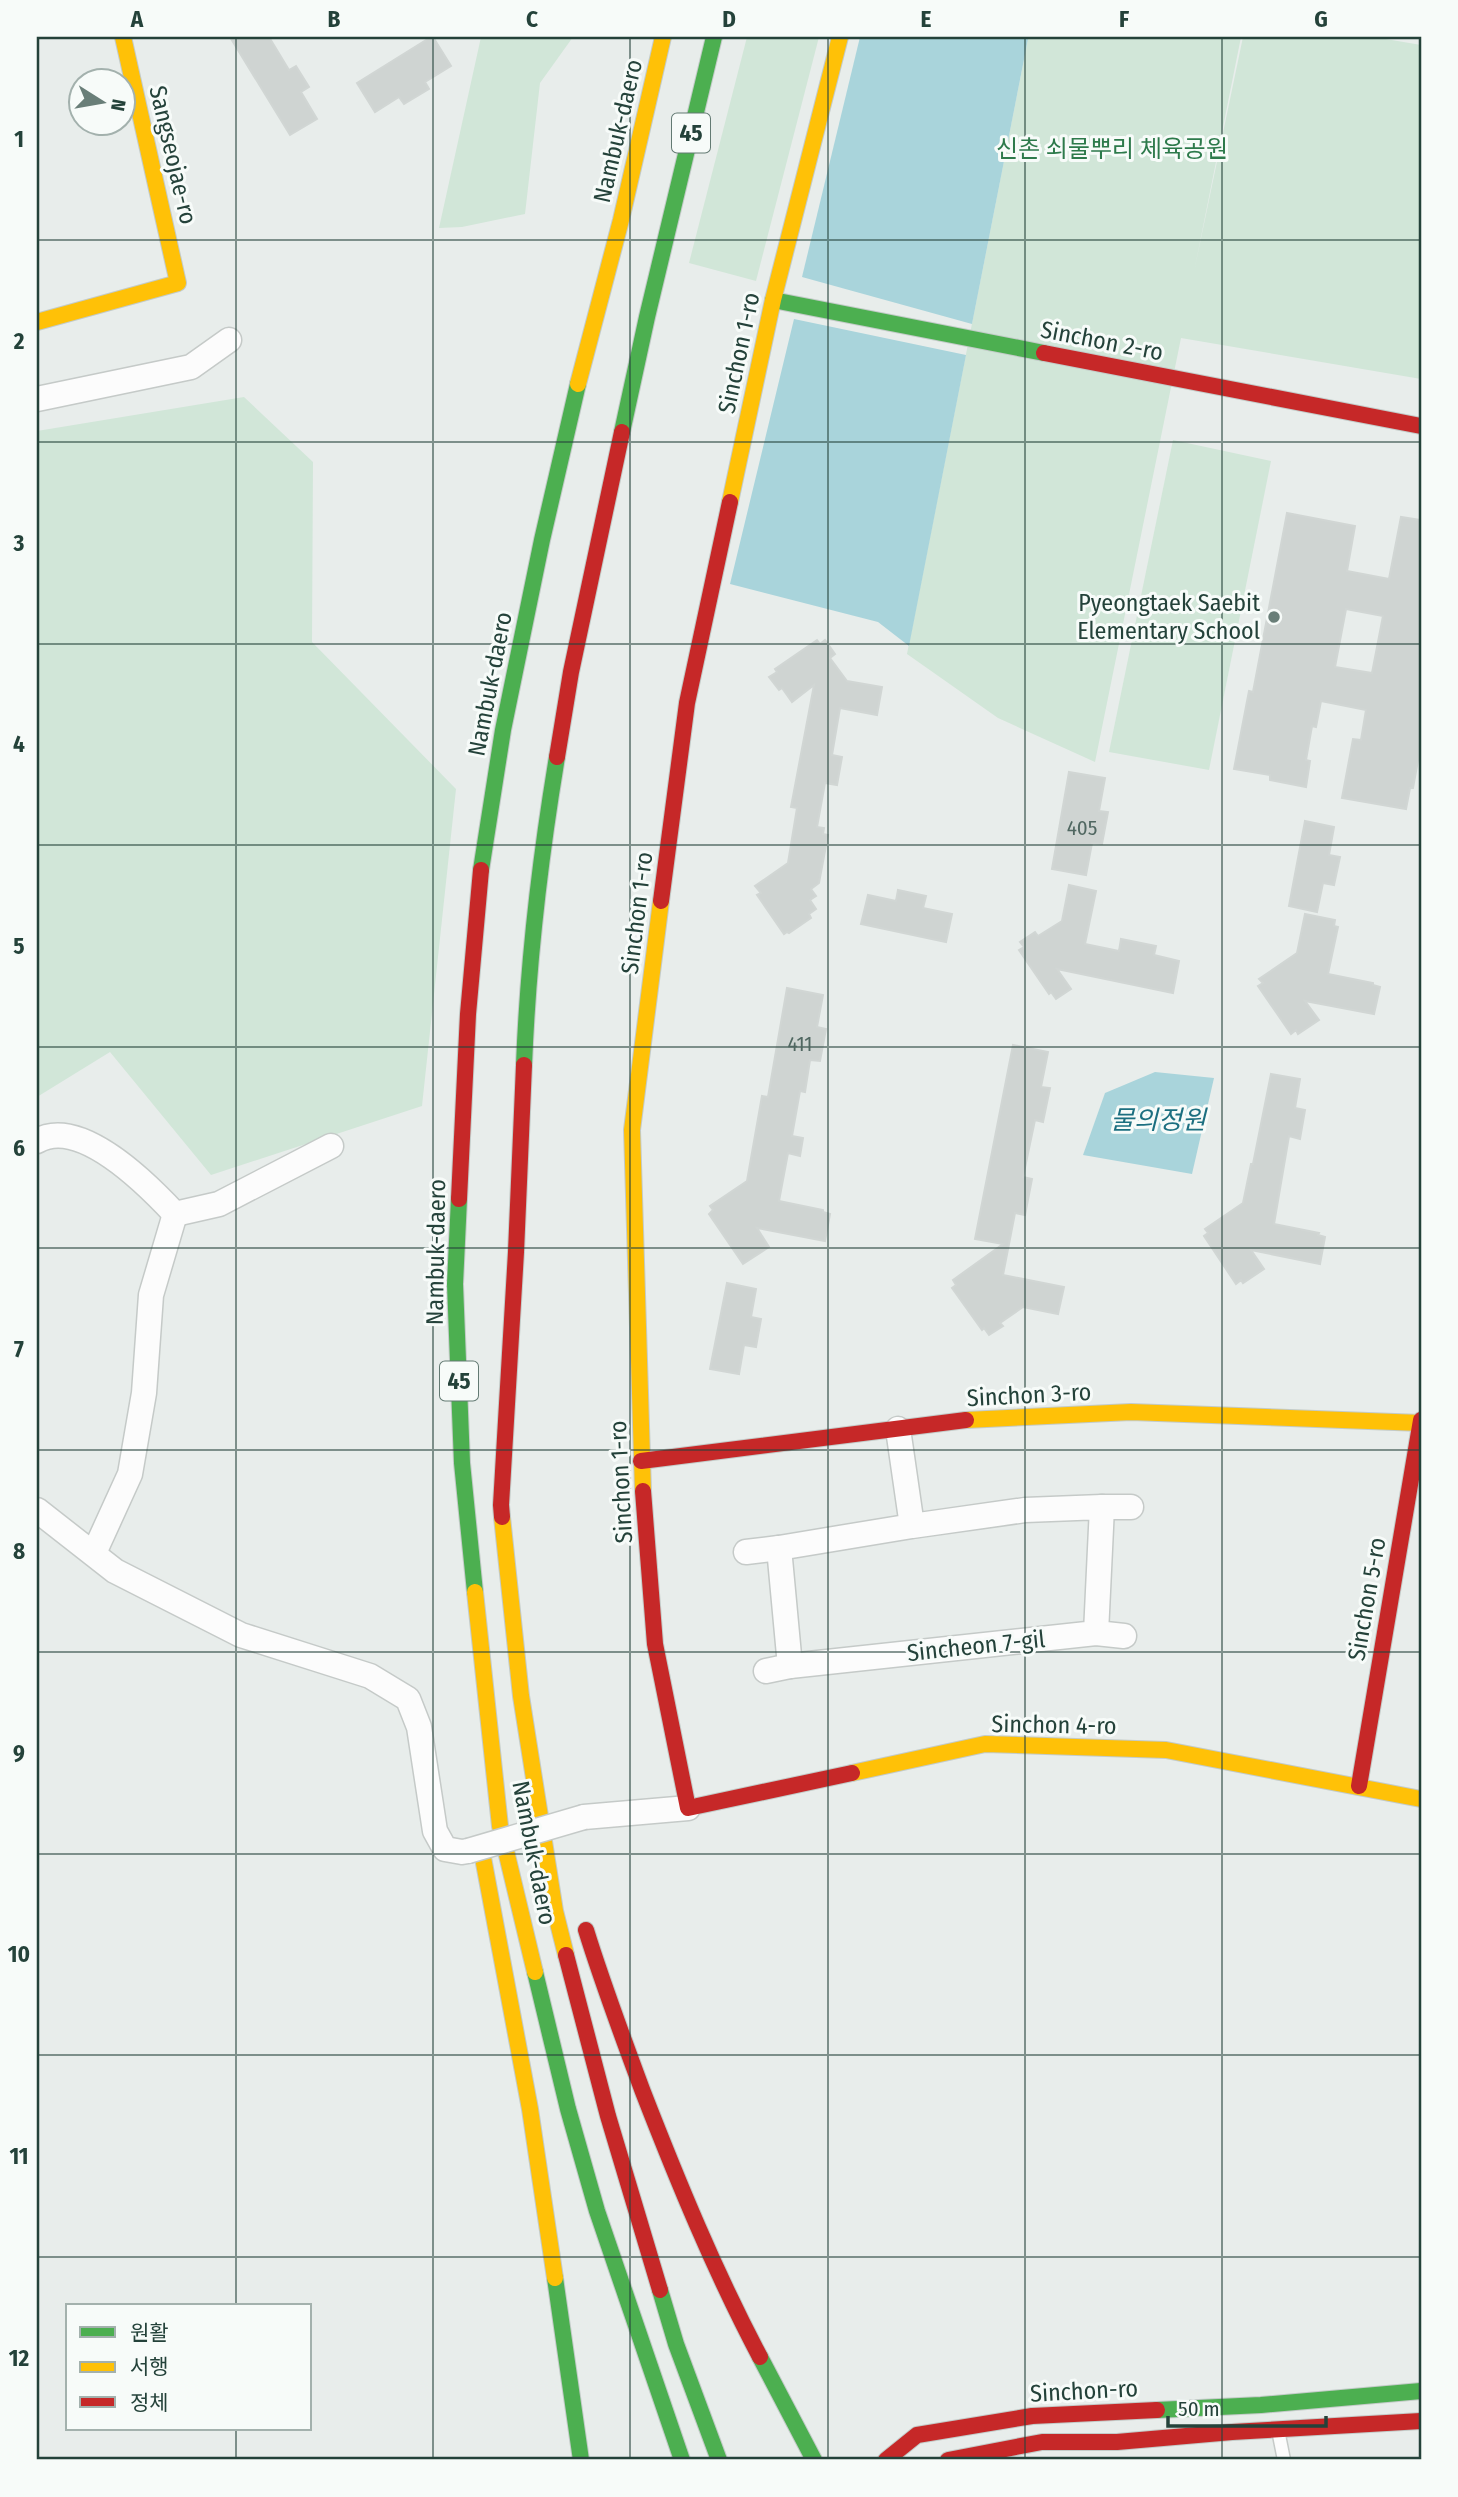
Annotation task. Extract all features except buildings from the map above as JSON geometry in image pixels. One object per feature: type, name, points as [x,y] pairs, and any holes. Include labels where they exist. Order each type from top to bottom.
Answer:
[{"type":"main road","name":"Sangseojae-ro","points":[[37,322],[178,283],[123,37]]},
{"type":"main road","name":"Nambuk-daero","points":[[663,37],[542,540],[503,730],[480,878],[468,1014],[455,1284],[463,1463],[500,1826],[565,2095],[597,2211],[682,2460]]},
{"type":"main road","name":"Nambuk-daero","points":[[714,37],[647,317],[579,631],[542,846],[526,1009],[516,1252],[501,1505],[521,1696],[555,1911],[608,2116],[676,2344],[719,2460]]},
{"type":"main road","name":"Sinchon 1-ro","points":[[688,1808],[655,1644],[641,1461],[632,1130],[687,703],[773,300],[840,37]]},
{"type":"main road","name":"Sinchon 2-ro","points":[[773,300],[1421,426]]},
{"type":"main road","name":"Sinchon 3-ro","points":[[641,1461],[984,1418],[1131,1412],[1421,1422]]},
{"type":"main road","name":"Sinchon 5-ro","points":[[1359,1786],[1421,1422]]},
{"type":"main road","points":[[512,1602],[529,1637],[534,1661]]},
{"type":"main road","points":[[472,1721],[482,1648]]},
{"type":"main road","name":"Sinchon 4-ro","points":[[688,1808],[985,1744],[1166,1751],[1421,1799]]},
{"type":"main road","points":[[559,1801],[565,1841]]},
{"type":"main road","points":[[477,1825],[530,2109],[581,2460]]},
{"type":"main road","points":[[583,1920],[602,1983],[665,2149],[723,2286],[814,2460]]},
{"type":"main road","name":"Sinchon-ro","points":[[886,2460],[917,2435],[1032,2416],[1261,2405],[1421,2392]]},
{"type":"main road","name":"Sinchon-ro","points":[[948,2460],[1042,2442],[1119,2451],[1278,2429],[1421,2421]]},
{"type":"street","points":[[37,399],[191,367],[229,340]]},
{"type":"street","points":[[37,1141],[55,1133],[73,1136],[114,1158],[175,1214]]},
{"type":"street","points":[[175,1214],[219,1204],[331,1146]]},
{"type":"street","points":[[94,1553],[130,1474],[144,1393],[151,1295],[175,1214]]},
{"type":"street","points":[[898,1429],[912,1526]]},
{"type":"street","points":[[1096,1633],[1102,1507]]},
{"type":"street","points":[[746,1552],[1025,1510],[1131,1507]]},
{"type":"street","points":[[37,1510],[116,1571],[241,1635],[370,1676],[408,1699],[419,1727],[435,1830],[445,1849],[468,1851],[584,1816],[688,1808]]},
{"type":"street","points":[[779,1548],[790,1666]]},
{"type":"street","name":"Sincheon 7-gil","points":[[766,1671],[790,1666],[1096,1633],[1124,1636]]},
{"type":"street","points":[[1109,2413],[1119,2451]]},
{"type":"lane","points":[[1278,2429],[1284,2460]]},
{"type":"green space","points":[[481,37],[573,37],[540,83],[525,214],[462,227],[439,228]]},
{"type":"green space","points":[[747,37],[819,37],[756,281],[689,263]]},
{"type":"green space","name":"신촌 쇠물뿌리 체육공원","points":[[1241,37],[1195,267],[1243,37],[1374,37],[1421,45],[1421,379],[1181,338],[1095,762],[998,718],[907,654],[1028,39]]},
{"type":"green space","points":[[244,397],[313,462],[312,642],[456,789],[422,1106],[211,1175],[110,1052],[37,1097],[37,431]]},
{"type":"green space","points":[[1173,440],[1271,461],[1209,770],[1109,752]]},
{"type":"water","points":[[860,37],[1028,39],[972,324],[802,277]]},
{"type":"water","points":[[794,319],[966,355],[909,646],[878,622],[730,584]]},
{"type":"water","name":"물의정원","points":[[1155,1072],[1214,1078],[1192,1174],[1083,1155],[1105,1093]]},
{"type":"traffic: fast","points":[[622,432],[714,37]]},
{"type":"traffic: fast","points":[[773,300],[1044,353]]},
{"type":"traffic: fast","points":[[481,870],[503,730],[542,540],[578,384]]},
{"type":"traffic: fast","points":[[524,1065],[536,911],[557,757]]},
{"type":"traffic: fast","points":[[459,1199],[455,1284],[462,1463],[475,1592]]},
{"type":"traffic: fast","points":[[535,1972],[568,2109],[597,2211],[682,2460]]},
{"type":"traffic: fast","points":[[555,2278],[581,2460]]},
{"type":"traffic: fast","points":[[660,2290],[676,2344],[719,2460]]},
{"type":"traffic: fast","points":[[760,2357],[814,2460]]},
{"type":"traffic: fast","points":[[1157,2410],[1261,2405],[1421,2391]]},
{"type":"traffic: slow","points":[[37,322],[178,283],[123,37]]},
{"type":"traffic: slow","points":[[578,384],[621,220],[663,37]]},
{"type":"traffic: slow","points":[[730,502],[773,300],[840,37]]},
{"type":"traffic: slow","points":[[643,1491],[632,1130],[661,901]]},
{"type":"traffic: slow","points":[[966,1420],[1131,1412],[1421,1423]]},
{"type":"traffic: slow","points":[[502,1517],[521,1696],[555,1911],[566,1955]]},
{"type":"traffic: slow","points":[[475,1592],[500,1826],[535,1972]]},
{"type":"traffic: slow","points":[[852,1773],[985,1744],[1166,1750],[1421,1799]]},
{"type":"traffic: slow","points":[[481,1847],[530,2109],[555,2278]]},
{"type":"traffic: jam","points":[[1044,353],[1421,426]]},
{"type":"traffic: jam","points":[[557,757],[571,672],[622,432]]},
{"type":"traffic: jam","points":[[661,901],[687,703],[730,502]]},
{"type":"traffic: jam","points":[[459,1199],[468,1014],[481,870]]},
{"type":"traffic: jam","points":[[502,1517],[524,1065]]},
{"type":"traffic: jam","points":[[641,1461],[966,1420]]},
{"type":"traffic: jam","points":[[1359,1786],[1421,1420]]},
{"type":"traffic: jam","points":[[643,1491],[655,1644],[688,1808],[852,1773]]},
{"type":"traffic: jam","points":[[586,1930],[643,2092],[670,2159],[712,2260],[760,2357]]},
{"type":"traffic: jam","points":[[566,1955],[608,2116],[660,2290]]},
{"type":"traffic: jam","points":[[886,2460],[917,2435],[1032,2416],[1157,2410]]},
{"type":"traffic: jam","points":[[948,2460],[1042,2442],[1117,2442],[1421,2421]]},
{"type":"place","name":"Pyeongtaek Saebit Elementary School","points":[[1274,617]]}]
